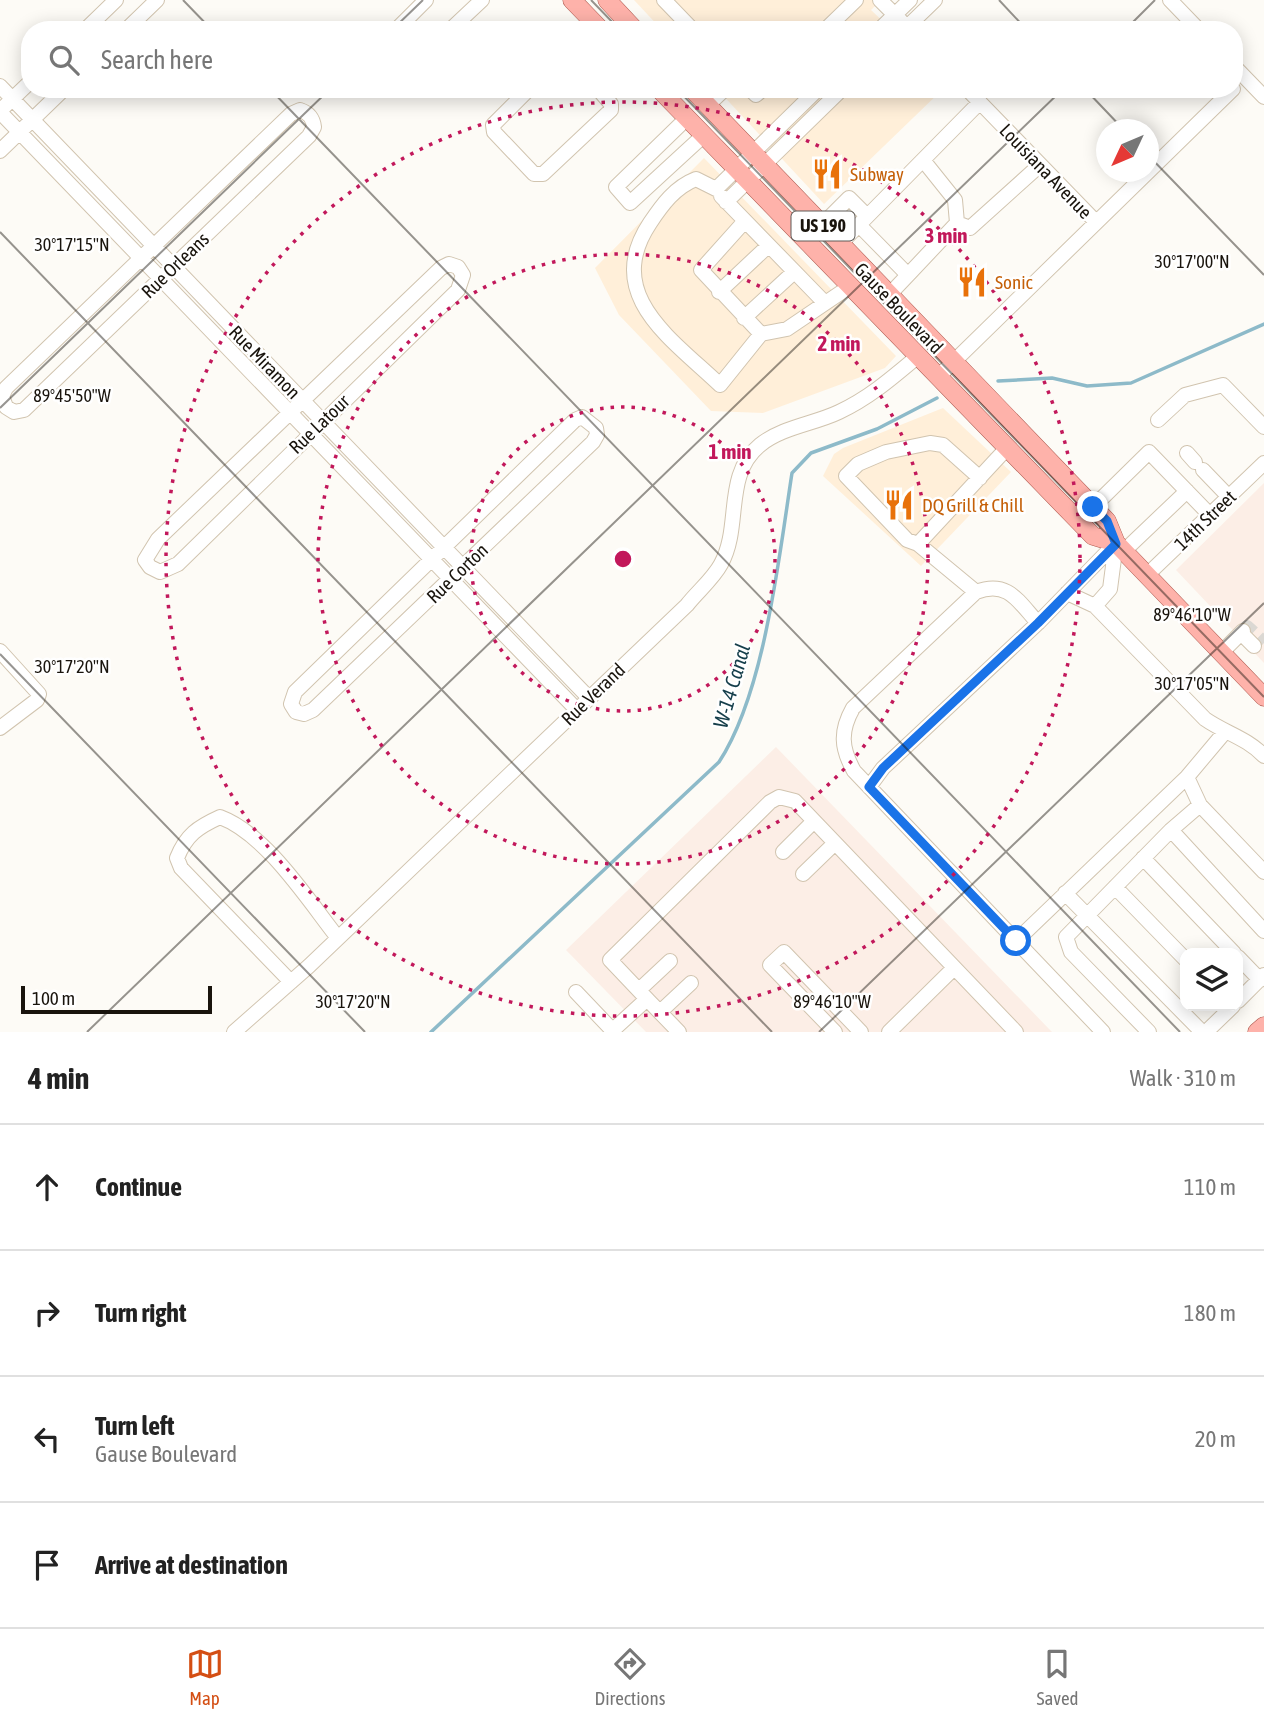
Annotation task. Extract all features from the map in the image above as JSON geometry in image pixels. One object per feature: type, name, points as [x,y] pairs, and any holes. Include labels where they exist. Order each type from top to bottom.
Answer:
[{"type":"main road","points":[[572,0],[592,21]]},
{"type":"main road","points":[[607,0],[627,21]]},
{"type":"main road","name":"Gause Boulevard","points":[[668,98],[1093,536],[1120,547]]},
{"type":"main road","name":"Gause Boulevard","points":[[700,98],[1107,521],[1120,547],[1146,576],[1263,694]]},
{"type":"main road","points":[[1257,1032],[1264,1026]]},
{"type":"street","points":[[94,21],[116,0]]},
{"type":"street","points":[[135,21],[157,0]]},
{"type":"street","points":[[405,21],[426,0]]},
{"type":"street","points":[[460,21],[482,0]]},
{"type":"street","points":[[664,0],[684,21]]},
{"type":"street","points":[[834,21],[856,0]]},
{"type":"street","points":[[880,0],[900,21]]},
{"type":"street","points":[[888,21],[910,0]]},
{"type":"street","points":[[915,21],[935,0]]},
{"type":"street","points":[[1176,2],[1192,21]]},
{"type":"street","points":[[1245,77],[1264,97]]},
{"type":"street","name":"Rue Miramon","points":[[0,86],[589,698]]},
{"type":"street","points":[[0,111],[21,90]]},
{"type":"street","points":[[0,150],[55,98]]},
{"type":"street","points":[[520,98],[493,125],[494,132],[534,174],[543,174],[611,110],[611,104],[606,98]]},
{"type":"street","points":[[708,106],[716,98]]},
{"type":"street","points":[[716,189],[742,174],[810,98]]},
{"type":"street","points":[[758,158],[827,98]]},
{"type":"street","name":"Louisiana Avenue","points":[[975,98],[1097,222]]},
{"type":"street","points":[[938,377],[1225,98]]},
{"type":"street","points":[[840,244],[980,103]]},
{"type":"street","name":"Rue Orleans","points":[[300,110],[307,112],[314,127],[309,136],[24,410],[14,412],[6,408],[2,396],[6,388],[154,246],[291,114],[300,110]]},
{"type":"street","name":"Rue Miramon","points":[[0,111],[577,710]]},
{"type":"street","points":[[687,118],[616,187],[630,203],[704,135]]},
{"type":"street","points":[[889,295],[957,223],[955,200],[923,160]]},
{"type":"street","points":[[957,223],[970,228],[1041,164]]},
{"type":"street","points":[[726,202],[742,174]]},
{"type":"street","points":[[825,303],[744,222],[716,189],[696,179],[684,184],[663,205],[641,237],[633,260],[633,285],[644,308],[720,385],[761,334],[788,329],[849,287]]},
{"type":"street","points":[[822,225],[849,198],[863,221],[908,275]]},
{"type":"street","points":[[744,222],[701,270],[761,334]]},
{"type":"street","points":[[719,292],[768,246]]},
{"type":"street","name":"Rue Latour","points":[[449,264],[458,267],[463,275],[457,290],[178,564],[160,572],[150,567],[145,560],[146,553],[158,539],[303,401],[441,268],[449,264]]},
{"type":"street","points":[[744,318],[794,272]]},
{"type":"street","name":"Rue Verand","points":[[234,1032],[338,938],[687,605],[720,564],[730,538],[737,477],[759,445],[789,430],[837,413],[869,396],[917,357]]},
{"type":"street","points":[[1158,420],[1185,395],[1223,385],[1264,427]]},
{"type":"street","name":"Rue Corton","points":[[582,417],[590,421],[597,435],[593,442],[313,710],[304,714],[296,712],[291,704],[295,692],[444,547],[575,420],[582,417]]},
{"type":"street","points":[[976,592],[918,544],[907,540],[846,476],[858,464],[886,452],[930,443],[943,445],[980,478]]},
{"type":"street","points":[[918,544],[1007,448]]},
{"type":"street","points":[[1093,507],[1149,452],[1210,515]]},
{"type":"street","points":[[1195,462],[1229,497]]},
{"type":"street","name":"14th Street","points":[[1146,576],[1264,463]]},
{"type":"street","points":[[869,787],[883,768],[1067,593],[1187,491]]},
{"type":"street","points":[[1095,606],[1110,589],[1120,547]]},
{"type":"street","points":[[1038,623],[1004,589],[991,586],[976,592],[853,708],[844,724],[846,757],[869,787],[1103,1032]]},
{"type":"street","points":[[1067,593],[1095,606],[1205,719],[1224,733],[1253,744],[1264,756]]},
{"type":"street","points":[[1221,653],[1242,632],[1254,646]]},
{"type":"street","points":[[0,651],[39,694],[37,700],[0,727]]},
{"type":"street","points":[[1016,941],[1187,777],[1224,733]]},
{"type":"street","points":[[1187,777],[1200,805],[1264,872]]},
{"type":"street","points":[[679,1032],[610,960],[770,802],[786,797],[814,821],[1016,1032]]},
{"type":"street","points":[[1149,1032],[1071,953],[1066,937],[1171,830],[1200,805]]},
{"type":"street","points":[[291,982],[181,868],[177,858],[185,839],[201,826],[220,817],[235,822],[271,856],[338,938]]},
{"type":"street","points":[[783,852],[814,821]]},
{"type":"street","points":[[1171,830],[1264,931]]},
{"type":"street","points":[[803,874],[835,843]]},
{"type":"street","points":[[1143,858],[1229,948]]},
{"type":"street","points":[[1115,887],[1180,954]]},
{"type":"street","points":[[1065,893],[1204,1032],[1227,1011]]},
{"type":"street","points":[[844,1014],[833,1029],[770,965],[784,952],[814,984],[844,1014],[861,1032]]},
{"type":"street","points":[[576,992],[614,1031],[670,961]]},
{"type":"street","points":[[1243,961],[1262,977],[1243,996]]},
{"type":"street","points":[[889,1032],[954,968]]},
{"type":"street","points":[[660,1012],[691,983]]},
{"type":"street","points":[[801,996],[814,984]]},
{"type":"shaded area","points":[[634,0],[881,0],[871,10],[883,21],[654,21]]},
{"type":"shaded area","points":[[725,98],[934,98],[824,204]]},
{"type":"shaded area","points":[[704,158],[896,356],[885,368],[763,413],[711,411],[619,315],[595,268]]},
{"type":"shaded area","points":[[943,408],[1011,472],[921,566],[823,476],[834,454],[843,448]]},
{"type":"shaded area","points":[[1264,483],[1264,663],[1176,570]]},
{"type":"shaded area","points":[[776,747],[1052,1032],[646,1032],[566,950]]},
{"type":"waterway","name":"W-14 Canal","points":[[998,381],[1052,378],[1087,386],[1131,383],[1264,324]]},
{"type":"waterway","name":"W-14 Canal","points":[[431,1032],[719,762],[735,733],[759,662],[792,473],[811,453],[877,429],[937,398]]},
{"type":"tunnel","points":[[1243,631],[1247,627],[1264,643]]},
{"type":"place","name":"Subway","points":[[827,174]]},
{"type":"place","name":"Sonic","points":[[972,282]]},
{"type":"place","name":"DQ Grill & Chill","points":[[899,505]]},
{"type":"route","points":[[1016,941],[869,787],[883,768],[1038,623],[1116,544],[1107,521],[1093,507]]}]
